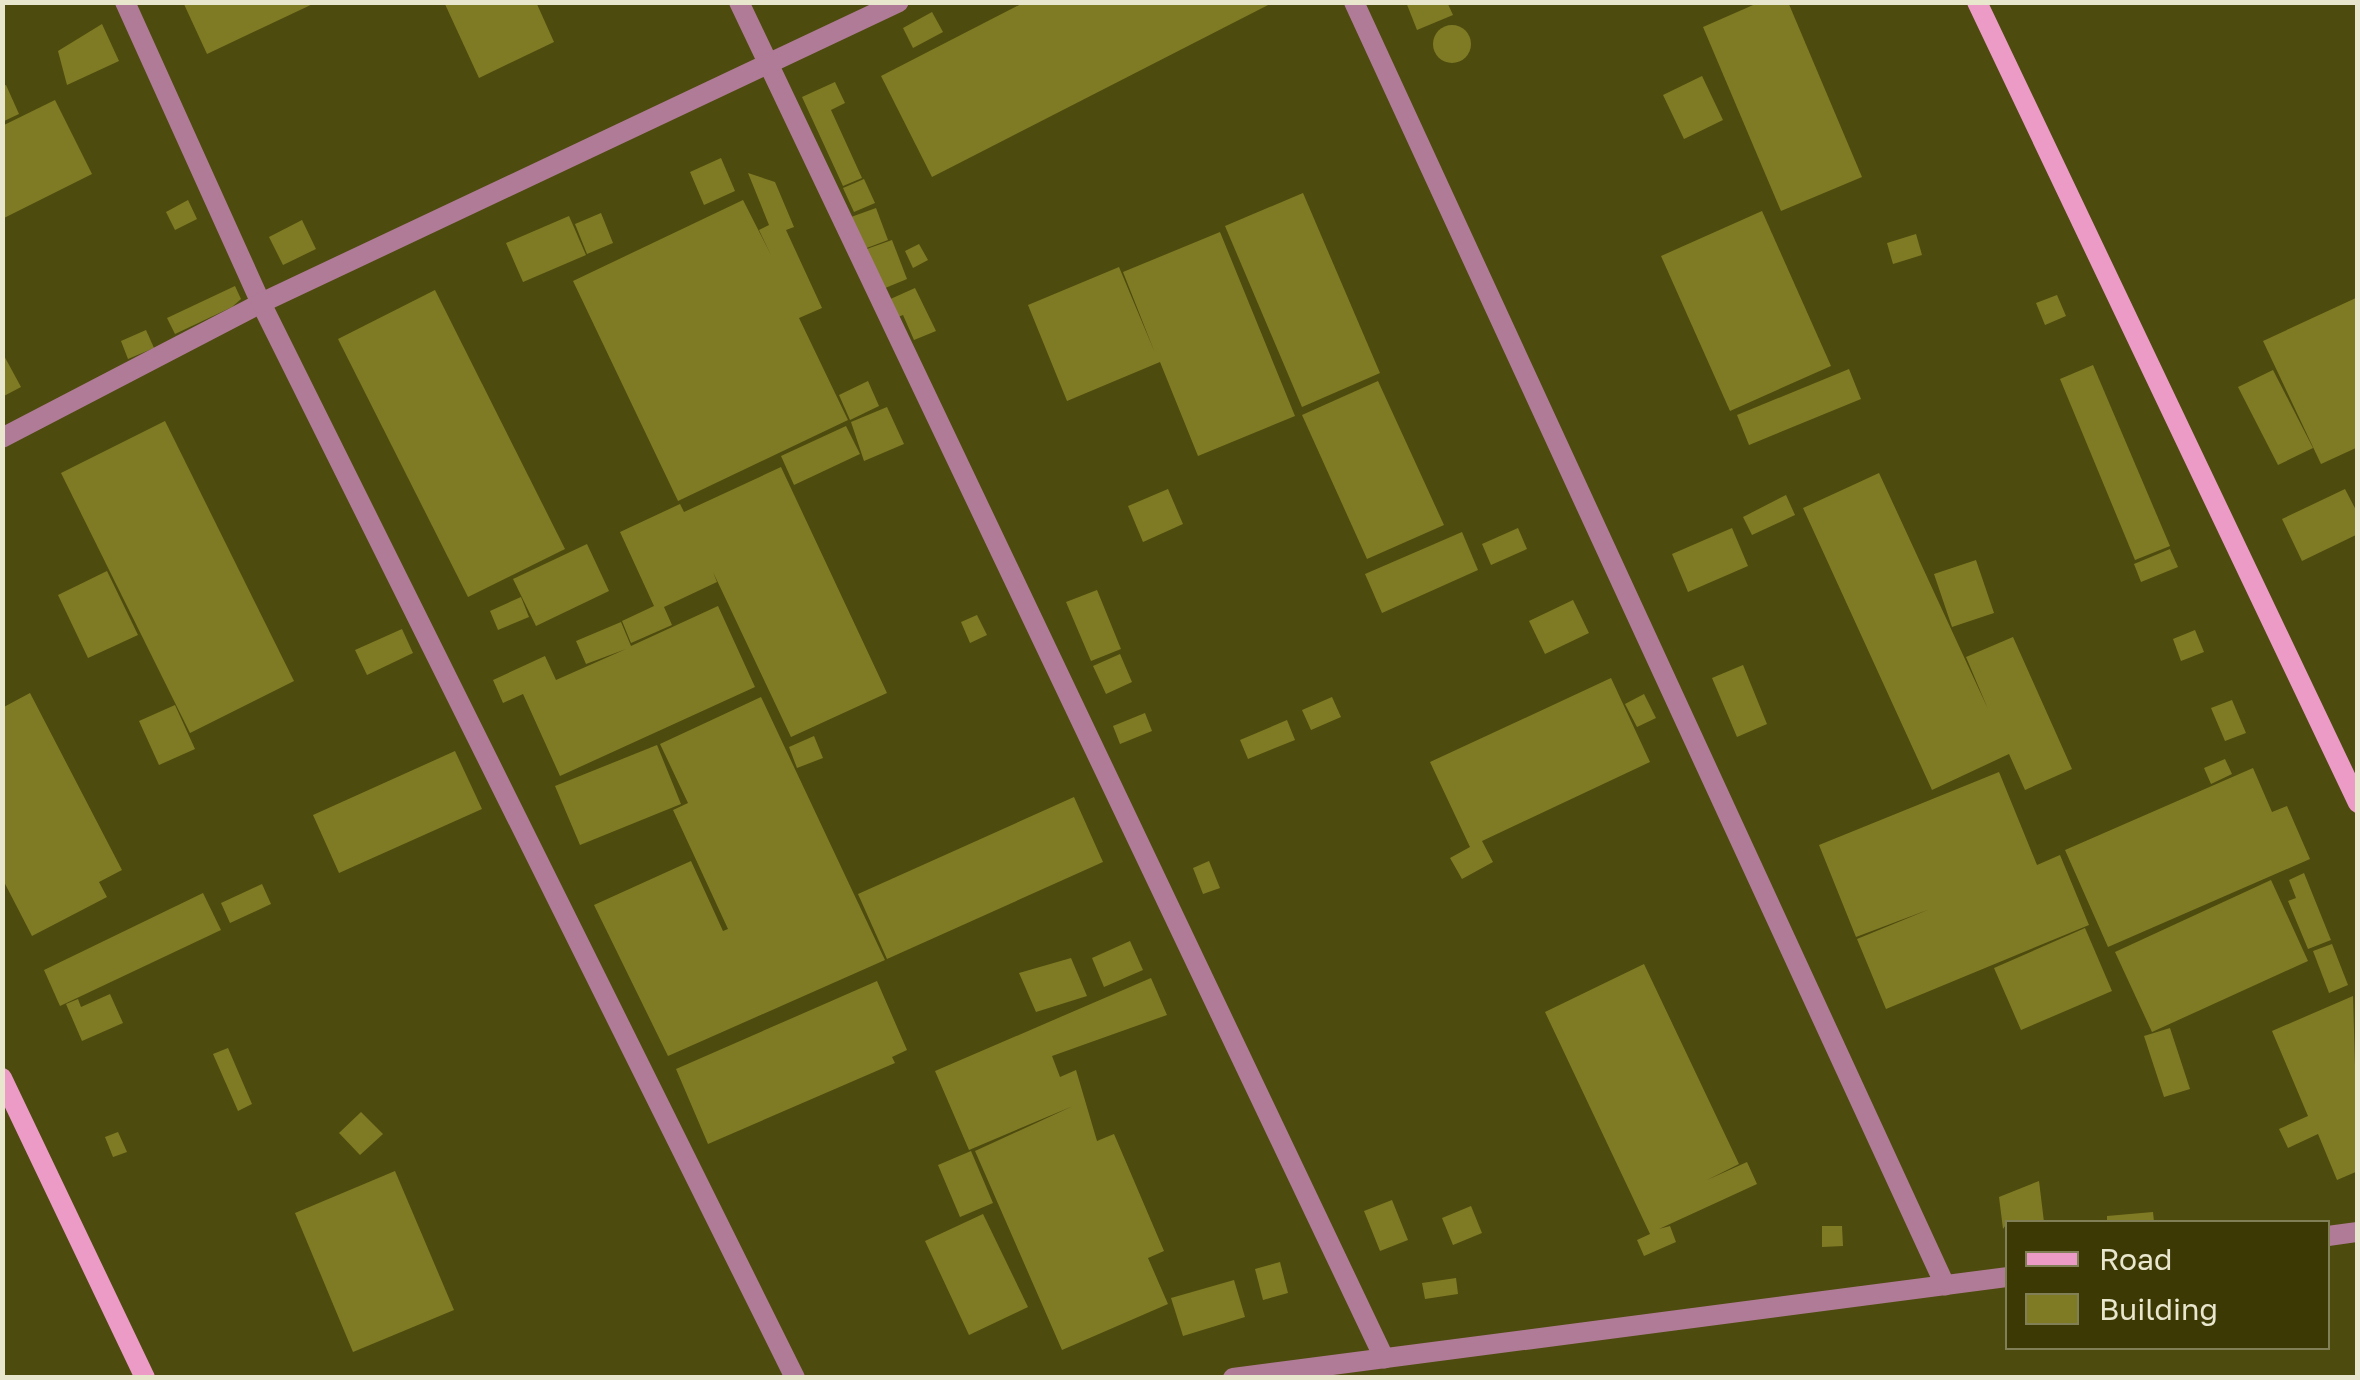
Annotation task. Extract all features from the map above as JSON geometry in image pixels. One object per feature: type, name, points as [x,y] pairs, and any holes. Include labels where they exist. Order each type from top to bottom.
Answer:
[{"type":"street","points":[[125,2],[261,303],[796,1378]]},
{"type":"street","points":[[739,2],[1384,1358]]},
{"type":"street","points":[[2,438],[261,303],[899,2]]},
{"type":"street","points":[[1354,2],[1945,1285]]},
{"type":"street","points":[[1977,2],[2358,803]]},
{"type":"street","points":[[2,1078],[145,1378]]},
{"type":"street","points":[[2330,1236],[2358,1232]]},
{"type":"street","points":[[1233,1378],[2005,1277]]},
{"type":"shaded area","points":[[3,3],[2357,3],[2357,1377],[3,1378]]},
{"type":"building","points":[[183,2],[317,2],[207,54]]},
{"type":"building","points":[[444,2],[536,2],[554,42],[479,78]]},
{"type":"building","points":[[1025,2],[1274,2],[932,177],[881,76]]},
{"type":"building","points":[[1406,2],[1447,2],[1453,15],[1417,30]]},
{"type":"building","points":[[1760,2],[1788,2],[1862,177],[1781,211],[1703,27]]},
{"type":"building","points":[[932,12],[943,32],[913,48],[903,28]]},
{"type":"building","points":[[102,24],[119,61],[67,85],[58,51]]},
{"type":"building","points":[[1452,25],[1465,31],[1471,44],[1465,57],[1452,63],[1439,57],[1433,44],[1439,31]]},
{"type":"building","points":[[1702,76],[1723,120],[1684,139],[1663,95]]},
{"type":"building","points":[[835,82],[845,103],[831,110],[862,178],[843,186],[802,97]]},
{"type":"building","points":[[6,85],[19,114],[2,122],[2,86]]},
{"type":"building","points":[[55,100],[92,174],[2,219],[2,126]]},
{"type":"building","points":[[721,158],[735,191],[704,205],[690,172]]},
{"type":"building","points":[[748,173],[775,182],[794,227],[786,230],[822,308],[799,318],[848,420],[678,501],[573,281],[743,200],[771,255],[759,230],[769,225]]},
{"type":"building","points":[[864,179],[875,203],[854,212],[843,188]]},
{"type":"building","points":[[1303,193],[1380,373],[1302,407],[1225,226]]},
{"type":"building","points":[[188,200],[197,219],[175,230],[166,212]]},
{"type":"building","points":[[876,208],[888,240],[864,249],[851,217]]},
{"type":"building","points":[[1762,211],[1831,366],[1730,411],[1661,256]]},
{"type":"building","points":[[601,213],[613,243],[587,254],[575,224]]},
{"type":"building","points":[[569,216],[586,255],[523,282],[506,243]]},
{"type":"building","points":[[302,220],[316,249],[283,265],[269,237]]},
{"type":"building","points":[[1220,232],[1295,416],[1198,456],[1160,362],[1067,401],[1028,305],[1119,267],[1155,353],[1123,272]]},
{"type":"building","points":[[1916,234],[1922,255],[1893,264],[1887,243]]},
{"type":"building","points":[[892,240],[907,279],[878,291],[864,250]]},
{"type":"building","points":[[919,244],[928,260],[913,268],[905,251]]},
{"type":"building","points":[[235,286],[241,299],[232,307],[175,334],[167,318]]},
{"type":"building","points":[[915,288],[936,331],[914,340],[903,315],[893,319],[886,301]]},
{"type":"building","points":[[435,290],[565,549],[468,597],[338,339]]},
{"type":"building","points":[[2057,295],[2066,316],[2045,325],[2036,303]]},
{"type":"building","points":[[2358,297],[2358,447],[2321,464],[2263,341]]},
{"type":"building","points":[[146,330],[154,348],[128,359],[121,341]]},
{"type":"building","points":[[2,352],[21,387],[2,397]]},
{"type":"building","points":[[2093,365],[2170,546],[2135,560],[2060,379]]},
{"type":"building","points":[[1849,369],[1861,399],[1749,445],[1737,415]]},
{"type":"building","points":[[2273,370],[2313,448],[2278,465],[2238,387]]},
{"type":"building","points":[[868,381],[879,406],[850,420],[839,395]]},
{"type":"building","points":[[1378,381],[1444,525],[1367,559],[1302,415]]},
{"type":"building","points":[[887,407],[904,444],[864,461],[851,422]]},
{"type":"building","points":[[165,421],[294,681],[190,733],[61,473]]},
{"type":"building","points":[[846,426],[860,454],[794,485],[781,456]]},
{"type":"building","points":[[781,467],[887,693],[791,737],[713,572],[717,582],[664,607],[672,625],[631,643],[622,621],[654,606],[620,532],[680,504],[684,512]]},
{"type":"building","points":[[1879,473],[1988,709],[1966,657],[2013,637],[2072,769],[2025,790],[2009,754],[1932,790],[1803,508]]},
{"type":"building","points":[[1168,489],[1183,524],[1143,542],[1128,506]]},
{"type":"building","points":[[2345,489],[2358,514],[2358,534],[2302,561],[2282,519]]},
{"type":"building","points":[[1786,495],[1795,515],[1752,535],[1743,517]]},
{"type":"building","points":[[1518,528],[1527,549],[1491,565],[1482,544]]},
{"type":"building","points":[[1732,528],[1748,566],[1688,592],[1672,554]]},
{"type":"building","points":[[1462,532],[1478,570],[1382,613],[1365,574]]},
{"type":"building","points":[[587,544],[609,591],[536,626],[513,579]]},
{"type":"building","points":[[2170,549],[2178,567],[2141,582],[2134,564]]},
{"type":"building","points":[[1976,560],[1994,613],[1952,627],[1934,574]]},
{"type":"building","points":[[107,571],[138,635],[88,658],[58,595]]},
{"type":"building","points":[[1097,590],[1121,649],[1091,661],[1066,602]]},
{"type":"building","points":[[521,597],[529,617],[498,630],[490,611]]},
{"type":"building","points":[[1573,600],[1589,633],[1545,654],[1529,621]]},
{"type":"building","points":[[718,606],[755,687],[560,776],[523,694],[503,703],[493,680],[545,656],[556,680],[626,649],[586,664],[576,641],[621,622],[631,646]]},
{"type":"building","points":[[977,615],[987,635],[970,643],[961,622]]},
{"type":"building","points":[[402,629],[413,653],[367,675],[355,650]]},
{"type":"building","points":[[2195,630],[2204,652],[2181,661],[2173,639]]},
{"type":"building","points":[[1120,654],[1132,682],[1106,694],[1093,666]]},
{"type":"building","points":[[1743,665],[1767,724],[1737,737],[1712,678]]},
{"type":"building","points":[[1611,678],[1650,762],[1482,841],[1493,862],[1462,879],[1450,858],[1470,847],[1430,762]]},
{"type":"building","points":[[30,693],[122,870],[99,882],[107,897],[32,936],[2,878],[2,708]]},
{"type":"building","points":[[1644,694],[1656,718],[1637,727],[1625,704]]},
{"type":"building","points":[[761,697],[885,960],[668,1056],[594,905],[691,861],[723,931],[728,929],[673,810],[688,803],[660,744]]},
{"type":"building","points":[[1332,697],[1341,717],[1311,730],[1302,710]]},
{"type":"building","points":[[2232,700],[2246,733],[2225,741],[2211,708]]},
{"type":"building","points":[[175,705],[195,749],[159,765],[139,721]]},
{"type":"building","points":[[1145,713],[1152,731],[1120,744],[1113,726]]},
{"type":"building","points":[[1287,720],[1295,740],[1248,759],[1240,740]]},
{"type":"building","points":[[814,736],[823,758],[797,768],[789,747]]},
{"type":"building","points":[[657,745],[681,804],[580,845],[555,786]]},
{"type":"building","points":[[455,751],[482,809],[339,873],[313,815]]},
{"type":"building","points":[[2225,759],[2232,774],[2211,784],[2204,768]]},
{"type":"building","points":[[2253,768],[2272,812],[2287,806],[2310,859],[2108,947],[2065,850]]},
{"type":"building","points":[[1999,772],[2037,865],[2060,855],[2089,925],[1886,1009],[1857,939],[1930,909],[1856,937],[1819,845]]},
{"type":"building","points":[[1074,797],[1103,862],[887,959],[858,894]]},
{"type":"building","points":[[1209,861],[1220,888],[1203,894],[1193,868]]},
{"type":"building","points":[[2304,873],[2331,940],[2308,949],[2288,901],[2296,898],[2289,880]]},
{"type":"building","points":[[2271,880],[2308,961],[2152,1032],[2115,952]]},
{"type":"building","points":[[262,884],[271,904],[230,923],[221,903]]},
{"type":"building","points":[[203,893],[221,930],[60,1006],[44,970]]},
{"type":"building","points":[[2085,928],[2112,991],[2021,1030],[1994,968]]},
{"type":"building","points":[[1130,941],[1143,970],[1104,987],[1092,958]]},
{"type":"building","points":[[2332,944],[2348,985],[2329,993],[2313,951]]},
{"type":"building","points":[[1071,958],[1087,996],[1036,1012],[1019,973]]},
{"type":"building","points":[[1644,964],[1739,1164],[1707,1180],[1747,1162],[1757,1184],[1659,1229],[1670,1226],[1676,1242],[1644,1256],[1637,1240],[1650,1234],[1545,1012]]},
{"type":"building","points":[[1151,978],[1167,1015],[1052,1056],[1060,1077],[1076,1070],[1097,1141],[1114,1134],[1164,1251],[1148,1258],[1168,1304],[1062,1350],[975,1151],[1073,1106],[969,1150],[935,1071]]},
{"type":"building","points":[[877,981],[907,1050],[892,1057],[895,1063],[708,1144],[676,1069]]},
{"type":"building","points":[[110,994],[123,1023],[82,1041],[66,1004],[78,999],[81,1007]]},
{"type":"building","points":[[2353,996],[2358,1171],[2337,1180],[2318,1134],[2288,1148],[2279,1129],[2308,1116],[2272,1031]]},
{"type":"building","points":[[2170,1028],[2190,1089],[2164,1097],[2144,1036]]},
{"type":"building","points":[[228,1048],[252,1104],[238,1111],[213,1054]]},
{"type":"building","points":[[361,1112],[383,1134],[360,1155],[339,1133]]},
{"type":"building","points":[[118,1132],[127,1152],[113,1157],[105,1137]]},
{"type":"building","points":[[971,1151],[993,1203],[960,1217],[938,1165]]},
{"type":"building","points":[[395,1171],[454,1310],[353,1352],[295,1213]]},
{"type":"building","points":[[2039,1181],[2044,1220],[2005,1220],[2003,1229],[1999,1197]]},
{"type":"building","points":[[1392,1200],[1408,1240],[1380,1251],[1364,1211]]},
{"type":"building","points":[[1471,1206],[1482,1233],[1453,1245],[1442,1218]]},
{"type":"building","points":[[2153,1212],[2154,1220],[2107,1220],[2107,1216]]},
{"type":"building","points":[[983,1214],[1028,1307],[969,1335],[925,1241]]},
{"type":"building","points":[[1822,1226],[1842,1226],[1843,1246],[1822,1247]]},
{"type":"building","points":[[1280,1262],[1288,1293],[1263,1300],[1255,1269]]},
{"type":"building","points":[[1456,1278],[1458,1294],[1425,1299],[1422,1283]]},
{"type":"building","points":[[1234,1280],[1245,1317],[1183,1336],[1171,1298]]}]
